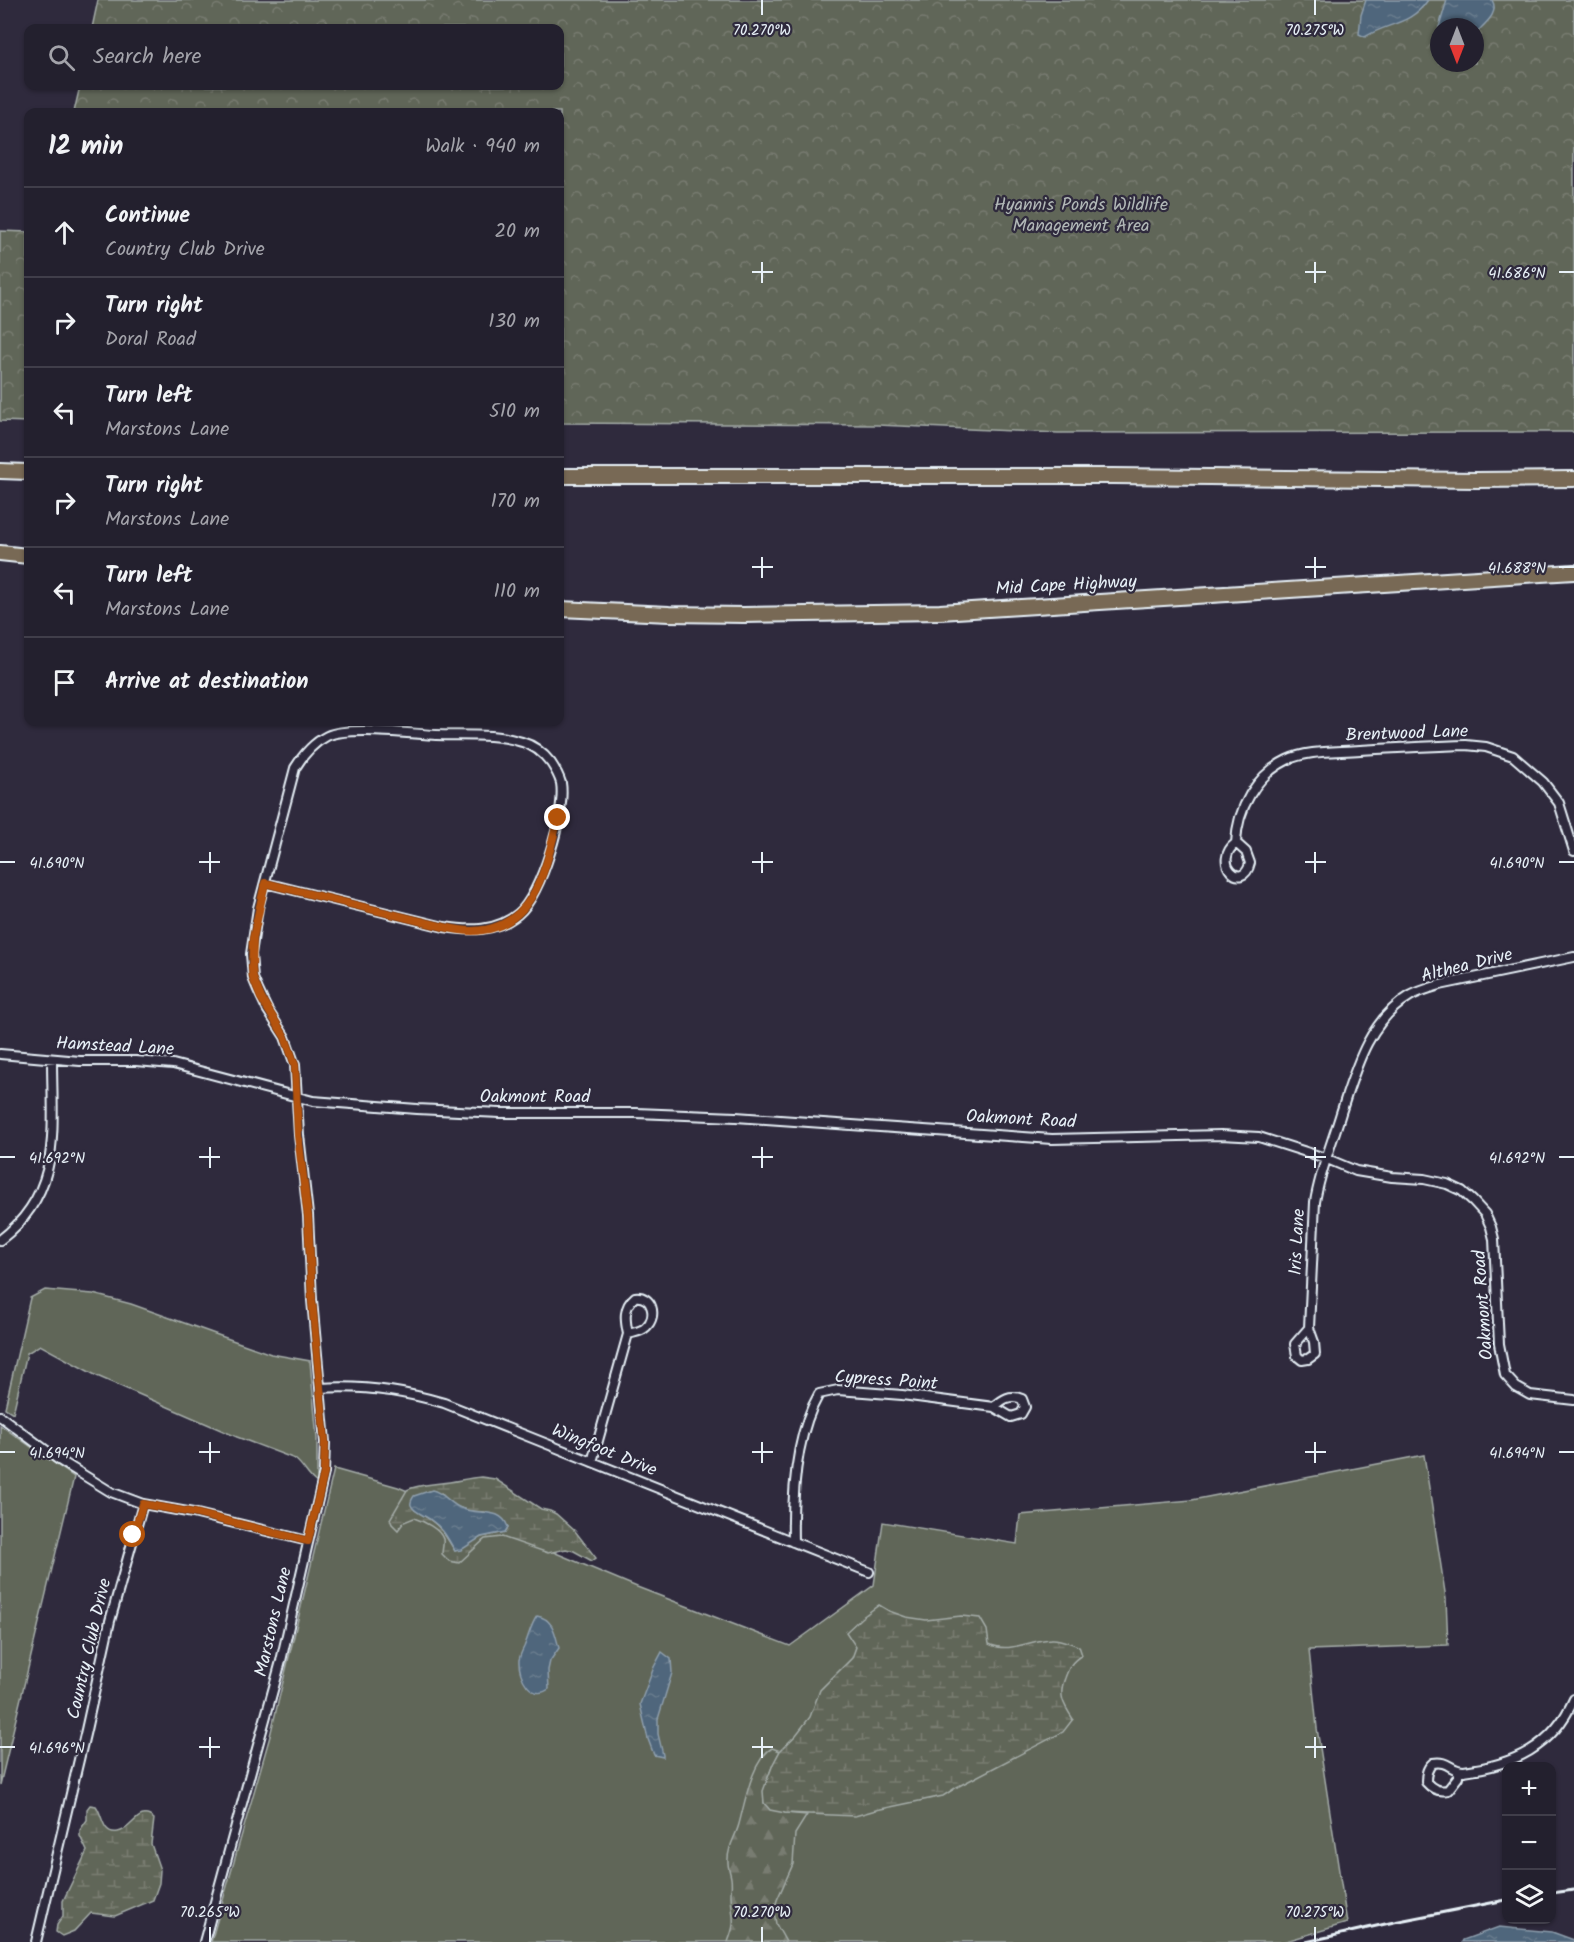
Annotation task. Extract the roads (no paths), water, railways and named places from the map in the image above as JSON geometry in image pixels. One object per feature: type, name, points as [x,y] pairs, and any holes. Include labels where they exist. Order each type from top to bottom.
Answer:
[{"type":"highway","points":[[0,471],[24,472]]},
{"type":"highway","points":[[564,476],[1574,479]]},
{"type":"highway","points":[[0,553],[24,556]]},
{"type":"highway","name":"Mid Cape Highway","points":[[564,609],[744,615],[940,612],[1574,572]]},
{"type":"street","name":"Marstons Lane","points":[[204,1942],[274,1688],[325,1460],[312,1300],[308,1217],[298,1135],[295,1065],[285,1037],[267,1009],[253,978],[251,954],[265,883],[295,768],[315,744],[328,735],[376,732],[507,738],[524,742],[550,761],[561,783],[562,800],[539,884],[530,901],[518,914],[499,925],[473,931],[444,927],[265,883]]},
{"type":"street","name":"Brentwood Lane","points":[[1236,843],[1239,819],[1248,797],[1266,776],[1286,760],[1296,756],[1338,752],[1466,745],[1486,747],[1513,756],[1543,782],[1559,803],[1574,851]]},
{"type":"street","name":"Althea Drive","points":[[1325,1158],[1360,1057],[1383,1021],[1400,1003],[1411,995],[1440,985],[1574,957]]},
{"type":"street","name":"Hamstead Lane","points":[[0,1054],[52,1059],[174,1064],[297,1097]]},
{"type":"street","points":[[0,1240],[26,1217],[44,1181],[51,1143],[52,1059]]},
{"type":"street","name":"Oakmont Road","points":[[297,1097],[338,1104],[459,1112],[636,1113],[726,1117],[1052,1139],[1240,1135],[1269,1139],[1356,1171],[1447,1184],[1461,1191],[1473,1201],[1485,1214],[1494,1239],[1499,1344],[1505,1375],[1516,1387],[1530,1395],[1574,1400]]},
{"type":"street","name":"Iris Lane","points":[[1309,1328],[1315,1202],[1325,1158]]},
{"type":"street","points":[[592,1462],[628,1334],[626,1318],[628,1305],[635,1297],[645,1299],[651,1306],[651,1321],[640,1331],[628,1334]]},
{"type":"street","name":"Wingfoot Drive","points":[[320,1388],[354,1386],[431,1399],[869,1572]]},
{"type":"street","name":"Cypress Point","points":[[793,1542],[797,1470],[802,1441],[810,1410],[819,1394],[838,1390],[873,1392],[994,1407]]},
{"type":"street","points":[[0,1416],[59,1460],[111,1492],[143,1504],[194,1513],[308,1541]]},
{"type":"street","name":"Country Club Drive","points":[[36,1942],[110,1622],[143,1504]]},
{"type":"street","points":[[1458,1771],[1458,1777],[1448,1790],[1435,1790],[1426,1782],[1426,1775],[1433,1763],[1445,1763],[1458,1771],[1498,1765],[1513,1760],[1551,1735],[1574,1699]]},
{"type":"water","points":[[1366,0],[1428,0],[1414,15],[1365,37],[1359,34],[1361,15]]},
{"type":"water","points":[[1447,0],[1492,0],[1494,5],[1493,14],[1484,24],[1484,18],[1442,18]]},
{"type":"water","points":[[432,1490],[463,1509],[495,1514],[505,1521],[508,1527],[505,1532],[481,1537],[461,1550],[455,1551],[439,1527],[411,1505],[414,1496]]},
{"type":"water","points":[[537,1616],[547,1620],[550,1624],[559,1648],[550,1661],[549,1689],[543,1692],[531,1690],[523,1680],[519,1666],[520,1655]]},
{"type":"water","points":[[662,1652],[671,1659],[672,1673],[658,1719],[658,1734],[663,1757],[654,1755],[640,1704]]},
{"type":"water","points":[[1499,1927],[1552,1932],[1574,1940],[1574,1942],[1462,1942]]},
{"type":"railway","points":[[1556,1892],[1574,1890]]},
{"type":"railway","points":[[1306,1942],[1502,1901]]},
{"type":"park label","name":"Hyannis Ponds Wildlife Management Area","points":[[1081,215]]}]
